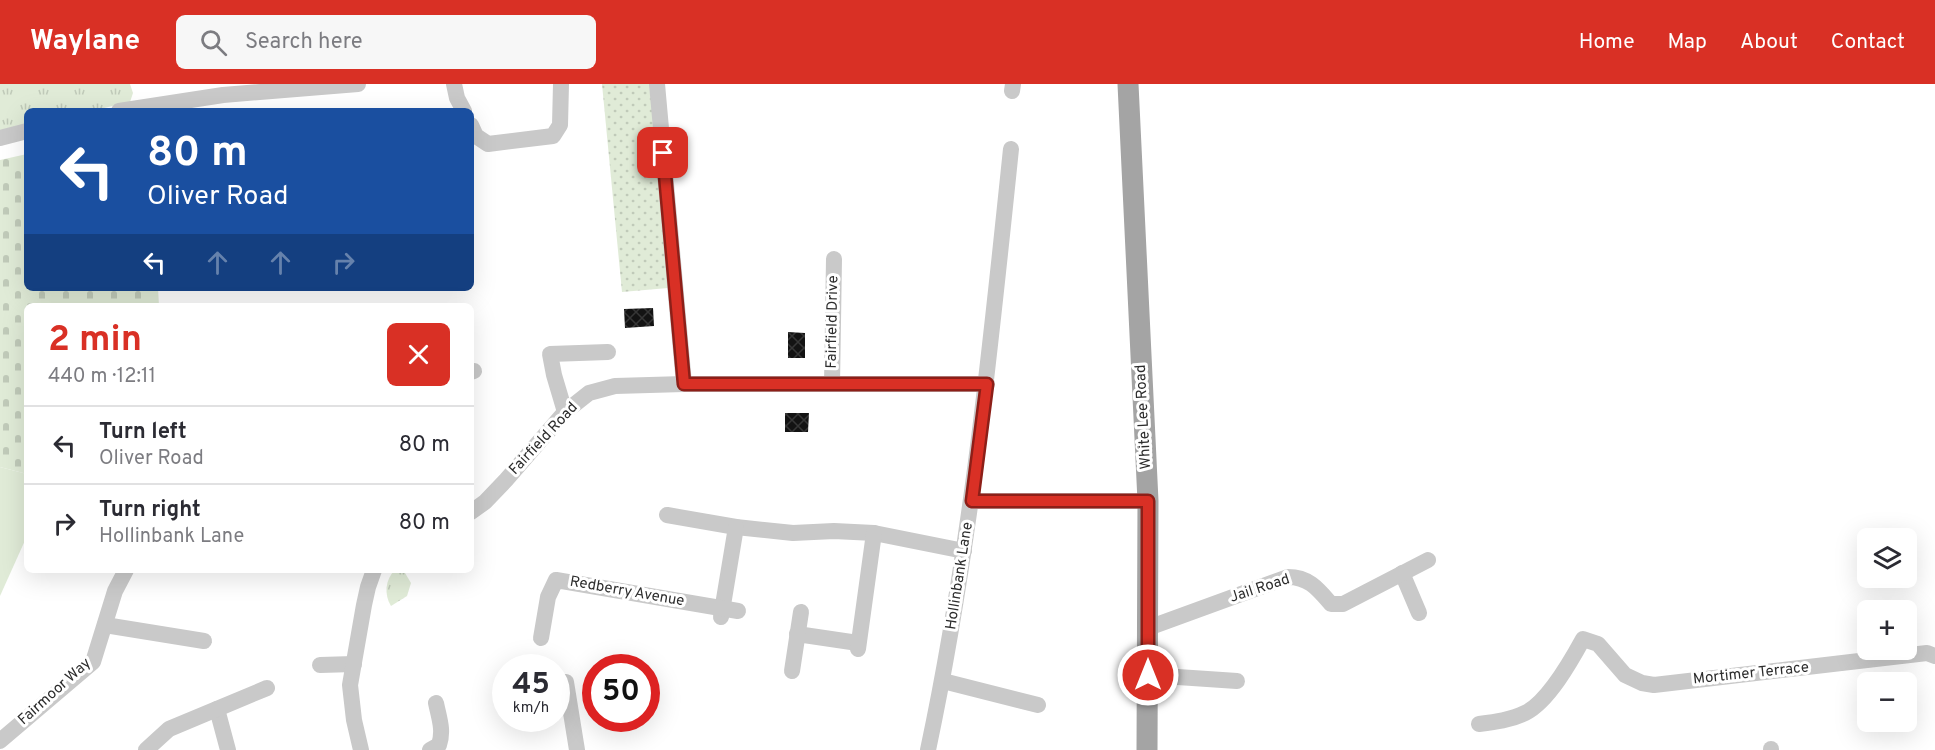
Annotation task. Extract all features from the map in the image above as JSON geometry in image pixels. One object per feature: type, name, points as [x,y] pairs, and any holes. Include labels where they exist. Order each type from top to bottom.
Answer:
[{"type":"main road","name":"White Lee Road","points":[[1128,84],[1148,501],[1147,750]]},
{"type":"street","points":[[134,108],[222,90],[358,84]]},
{"type":"street","points":[[454,84],[462,108]]},
{"type":"street","points":[[474,132],[488,144],[553,136],[561,125],[561,84]]},
{"type":"street","points":[[657,84],[684,384]]},
{"type":"street","points":[[0,138],[24,132]]},
{"type":"street","name":"Hollinbank Lane","points":[[928,750],[943,681],[972,501],[987,384],[1011,149]]},
{"type":"street","name":"Fairfield Drive","points":[[832,384],[834,259]]},
{"type":"street","points":[[565,412],[550,354],[608,352]]},
{"type":"street","name":"Fairfield Road","points":[[474,510],[499,487],[565,412],[589,393],[615,386],[987,384]]},
{"type":"street","points":[[972,501],[1148,501]]},
{"type":"street","points":[[667,515],[736,527],[793,533],[834,531],[873,533],[964,551]]},
{"type":"street","name":"Redberry Avenue","points":[[541,638],[548,597],[556,580],[727,613],[736,527]]},
{"type":"street","points":[[797,634],[858,646],[873,533]]},
{"type":"street","name":"Jail Road","points":[[1148,628],[1288,577],[1306,580],[1316,586],[1331,604],[1343,604],[1428,560]]},
{"type":"street","name":"Fairmoor Way","points":[[0,741],[93,662],[115,591],[124,573]]},
{"type":"street","points":[[361,750],[354,720],[350,685],[366,596],[373,573]]},
{"type":"street","points":[[1402,573],[1419,613]]},
{"type":"street","points":[[792,671],[801,612]]},
{"type":"street","points":[[105,625],[204,641]]},
{"type":"street","name":"Mortimer Terrace","points":[[1479,724],[1515,718],[1528,712],[1562,676],[1583,639],[1598,644],[1625,675],[1642,683],[1654,685],[1927,653],[1935,656]]},
{"type":"street","points":[[320,665],[354,664]]},
{"type":"street","points":[[1148,675],[1236,681]]},
{"type":"street","points":[[943,681],[1038,705]]},
{"type":"street","points":[[146,750],[170,729],[267,688]]},
{"type":"street","points":[[430,750],[439,745],[442,737],[436,703]]},
{"type":"street","points":[[570,707],[577,750]]},
{"type":"street","points":[[217,709],[228,750]]},
{"type":"green space","points":[[0,84],[130,84],[133,93],[130,102],[104,108],[24,108],[24,127],[0,133]]},
{"type":"green space","points":[[602,84],[652,84],[668,288],[622,292]]},
{"type":"green space","points":[[24,155],[24,291],[158,291],[159,303],[24,303],[24,473],[0,467],[0,160]]},
{"type":"green space","points":[[0,467],[24,473],[24,543],[0,596]]},
{"type":"green space","points":[[405,573],[411,583],[407,596],[391,606],[387,597],[387,587],[392,574]]},
{"type":"building","points":[[653,308],[654,326],[625,328],[624,309]]},
{"type":"building","points":[[788,332],[805,333],[805,358],[788,358]]},
{"type":"building","points":[[785,413],[809,413],[808,432],[785,432]]},
{"type":"route","points":[[663,153],[684,384],[987,384],[972,501],[1148,501],[1148,675]]}]
